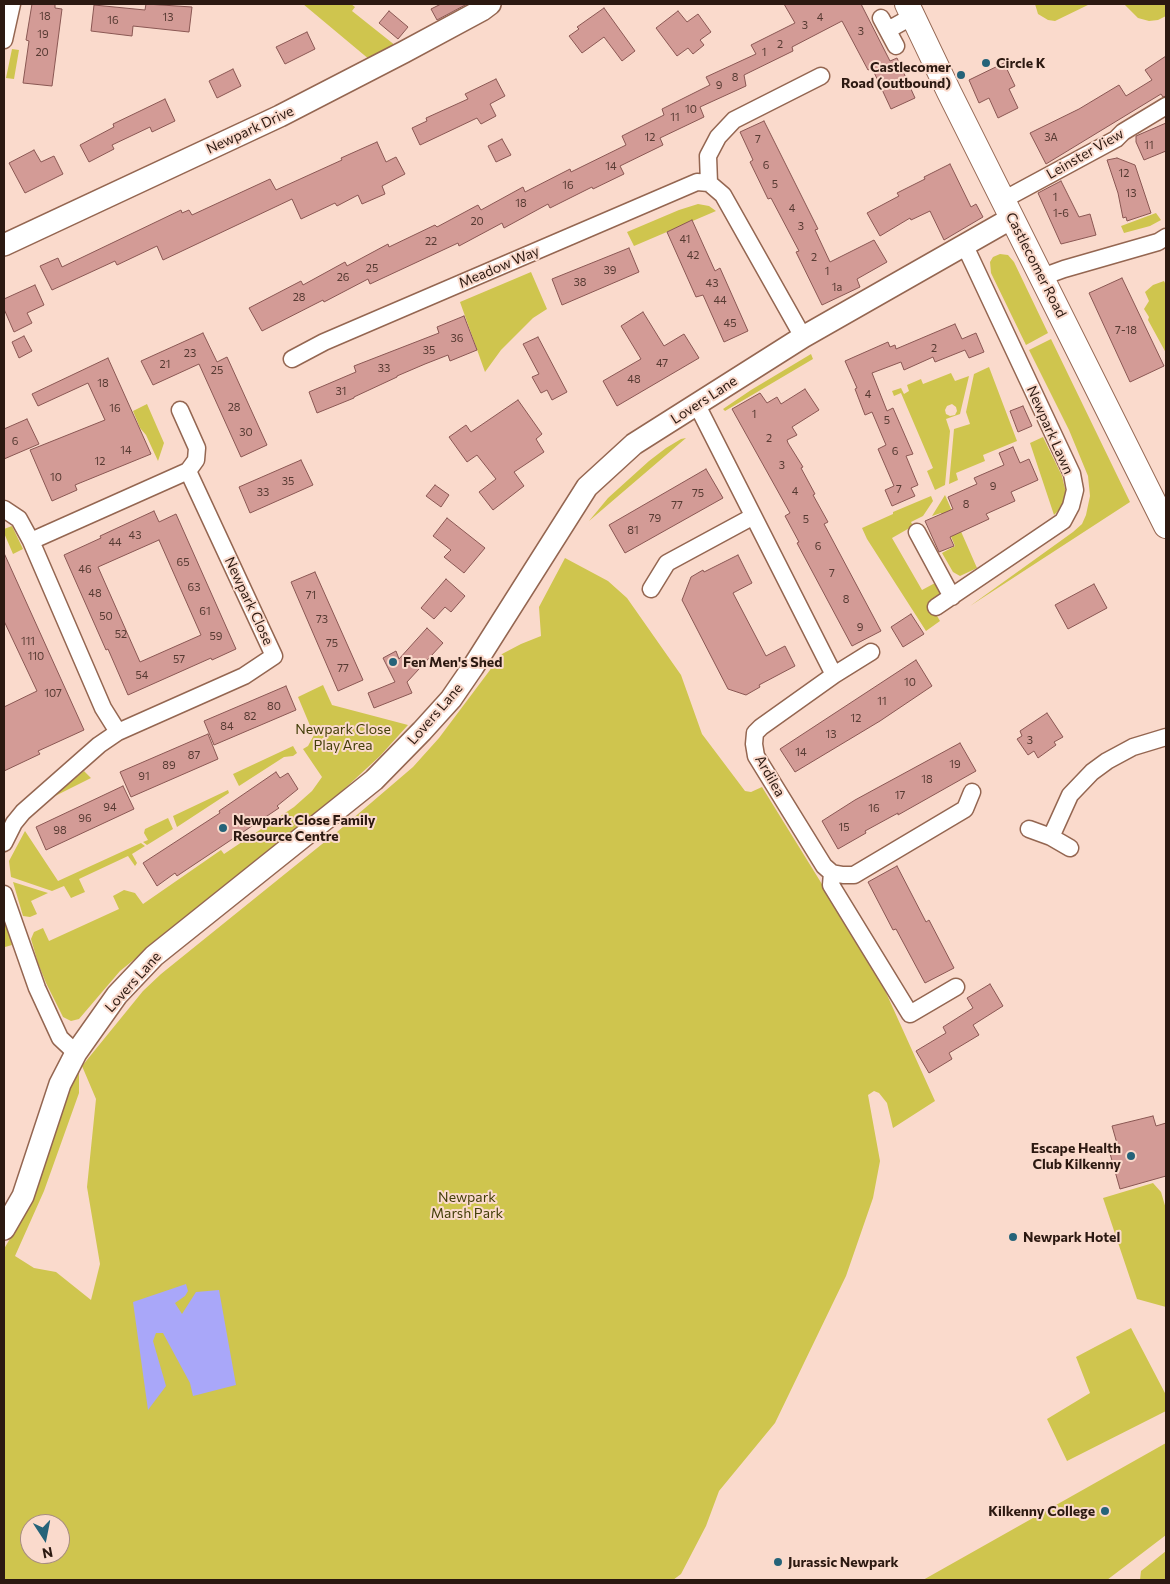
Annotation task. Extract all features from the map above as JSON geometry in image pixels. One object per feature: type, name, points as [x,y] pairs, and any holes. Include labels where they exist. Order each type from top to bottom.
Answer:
[{"type":"main road","name":"Castlecomer Road","points":[[910,10],[949,92],[1166,526]]},
{"type":"street","points":[[4,40],[12,4]]},
{"type":"street","name":"Newpark Drive","points":[[4,245],[280,116],[404,52],[490,4]]},
{"type":"street","points":[[896,46],[884,24],[910,10]]},
{"type":"street","points":[[803,337],[724,195],[709,183],[708,156],[718,137],[734,120],[821,76]]},
{"type":"street","name":"Leinster View","points":[[1008,209],[1123,132],[1166,106]]},
{"type":"street","name":"Meadow Way","points":[[292,359],[324,342],[682,188],[697,182],[709,183]]},
{"type":"street","name":"Lovers Lane","points":[[4,1229],[23,1196],[60,1084],[76,1052],[117,995],[154,956],[374,780],[422,731],[451,699],[473,667],[587,487],[634,444],[803,337],[965,246],[1008,209]]},
{"type":"street","points":[[1042,276],[1158,242],[1166,237]]},
{"type":"street","name":"Newpark Lawn","points":[[936,607],[1063,521],[1071,506],[1075,490],[1072,474],[965,246]]},
{"type":"street","points":[[697,405],[834,675]]},
{"type":"street","points":[[31,542],[188,470],[196,460],[197,448],[180,410]]},
{"type":"street","name":"Newpark Close","points":[[4,843],[14,823],[23,812],[99,745],[118,732],[244,676],[274,656],[188,470]]},
{"type":"street","points":[[4,509],[19,519],[31,542],[100,699],[118,732]]},
{"type":"street","points":[[651,589],[667,563],[752,516]]},
{"type":"street","points":[[917,532],[952,597]]},
{"type":"street","name":"Ardilea","points":[[871,652],[834,675],[761,727],[755,734],[756,756],[824,866],[832,873],[831,885],[910,1014],[956,987]]},
{"type":"street","points":[[1051,837],[1070,795],[1092,772],[1107,761],[1133,747],[1166,737]]},
{"type":"street","points":[[832,873],[854,875],[965,809],[972,792]]},
{"type":"street","points":[[1029,829],[1051,837],[1070,848]]},
{"type":"street","points":[[4,894],[40,997],[60,1038],[76,1052]]},
{"type":"green space","points":[[303,4],[351,4],[355,7],[352,11],[396,46],[370,60]]},
{"type":"green space","points":[[1035,4],[1090,4],[1055,21],[1048,20],[1038,14]]},
{"type":"green space","points":[[1124,4],[1166,4],[1166,16],[1158,20],[1149,21],[1138,18]]},
{"type":"green space","points":[[12,49],[19,50],[14,79],[6,78]]},
{"type":"green space","points":[[698,204],[709,206],[716,211],[634,246],[627,232]]},
{"type":"green space","points":[[1156,213],[1161,220],[1150,226],[1124,233],[1121,226]]},
{"type":"green space","points":[[1000,254],[1008,255],[1014,262],[1048,333],[1026,345],[991,273],[990,262],[993,257]]},
{"type":"green space","points":[[531,272],[547,309],[533,318],[501,350],[485,372],[460,302]]},
{"type":"green space","points":[[1164,281],[1166,285],[1166,353],[1144,309],[1149,301],[1145,292],[1153,285]]},
{"type":"green space","points":[[1051,339],[1130,502],[970,606],[1073,532],[1082,524],[1086,515],[1090,496],[1088,476],[1069,430],[1029,350]]},
{"type":"green space","points":[[811,354],[813,359],[725,411],[723,409],[751,390]]},
{"type":"green space","points":[[989,367],[1017,441],[983,455],[985,461],[956,473],[958,480],[949,484],[954,429],[970,424],[966,412],[974,374]]},
{"type":"green space","points":[[951,373],[955,381],[969,376],[960,414],[946,419],[950,431],[945,485],[935,490],[927,471],[933,468],[901,393],[894,396],[892,391],[901,388],[904,394],[909,391],[907,385],[921,379],[923,384]],"holes":[[[952,404],[956,407],[955,415],[950,416],[946,414],[947,406]]]},
{"type":"green space","points":[[147,404],[164,443],[158,461],[133,411]]},
{"type":"green space","points":[[1043,437],[1062,476],[1066,493],[1062,507],[1054,515],[1030,443]]},
{"type":"green space","points":[[686,438],[589,521],[608,498],[649,461],[666,448]]},
{"type":"green space","points":[[945,495],[977,568],[960,576],[953,572],[942,553],[955,546],[941,513],[932,516]]},
{"type":"green space","points":[[931,496],[933,501],[923,516],[911,522],[913,526],[892,538],[922,590],[935,583],[942,596],[930,604],[940,621],[926,631],[867,539],[862,528]]},
{"type":"green space","points":[[12,526],[23,549],[13,554],[4,533],[4,529]]},
{"type":"green space","name":"Newpark Marsh Park","points":[[565,558],[608,581],[627,598],[681,675],[702,734],[745,791],[751,792],[762,787],[833,902],[883,986],[935,1101],[893,1128],[887,1103],[879,1093],[874,1091],[868,1095],[880,1161],[873,1198],[846,1276],[775,1423],[719,1491],[706,1526],[681,1574],[673,1580],[4,1580],[4,1249],[32,1200],[70,1088],[79,1070],[79,1093],[44,1191],[15,1256],[34,1268],[56,1272],[91,1300],[100,1264],[87,1187],[96,1099],[82,1066],[143,991],[161,974],[337,832],[413,767],[439,738],[502,654],[541,636],[539,607]]},
{"type":"green space","name":"Newpark Close Play Area","points":[[323,685],[332,705],[408,725],[380,756],[341,792],[120,971],[79,1019],[71,1021],[63,1017],[38,963],[31,939],[34,932],[43,928],[49,941],[119,909],[113,896],[124,890],[135,893],[143,904],[221,850],[224,854],[294,807],[312,791],[322,777],[303,749],[308,746],[314,735],[298,697]]},
{"type":"green space","points":[[293,746],[297,753],[293,756],[284,757],[239,786],[233,774]]},
{"type":"green space","points":[[84,771],[91,778],[53,797]]},
{"type":"green space","points":[[228,790],[229,793],[177,827],[173,816]]},
{"type":"green space","points":[[168,818],[173,829],[147,845],[143,842],[148,840],[144,833],[145,829]]},
{"type":"green space","points":[[25,831],[58,881],[141,843],[145,846],[132,854],[137,863],[135,866],[128,856],[79,879],[85,892],[71,898],[64,886],[52,891],[11,877],[9,861]]},
{"type":"green space","points":[[13,882],[48,893],[31,901],[37,914],[30,917],[23,916]]},
{"type":"green space","points":[[4,915],[12,945],[5,947],[4,938]]},
{"type":"green space","points":[[1153,1183],[1161,1192],[1166,1209],[1166,1307],[1137,1299],[1103,1198]]},
{"type":"green space","points":[[1131,1328],[1166,1395],[1166,1411],[1067,1461],[1047,1419],[1090,1393],[1076,1357]]},
{"type":"green space","name":"Kilkenny College","points":[[1166,1443],[1166,1535],[1107,1580],[923,1580]]},
{"type":"green space","points":[[1166,1551],[1166,1580],[1140,1580],[1141,1571]]},
{"type":"shaded area","points":[[186,1284],[188,1291],[185,1296],[175,1303],[182,1314],[196,1292],[219,1290],[236,1385],[193,1396],[190,1383],[163,1333],[156,1333],[153,1341],[166,1386],[148,1410],[133,1302]]},
{"type":"building","points":[[32,4],[55,4],[55,8],[62,9],[52,86],[23,83],[29,41],[26,40]]},
{"type":"building","points":[[146,4],[192,7],[189,32],[133,26],[132,36],[91,31],[94,5],[145,10]]},
{"type":"building","points":[[441,4],[467,4],[437,20],[431,9]]},
{"type":"building","points":[[784,4],[861,4],[890,61],[897,58],[915,98],[891,109],[872,68],[868,70],[842,21],[792,47],[793,51],[744,75],[746,86],[700,107],[704,117],[660,138],[663,145],[620,166],[624,174],[593,189],[592,187],[550,208],[548,204],[504,228],[502,223],[459,246],[458,243],[370,284],[368,279],[262,331],[249,308],[301,281],[303,285],[345,262],[347,266],[388,244],[389,247],[435,225],[437,227],[478,205],[481,210],[523,187],[525,192],[570,169],[571,172],[626,145],[622,136],[664,115],[662,109],[710,85],[706,77],[756,54],[751,45],[795,23]]},
{"type":"building","points":[[604,8],[635,51],[622,61],[604,37],[582,53],[569,36],[579,29],[577,27]]},
{"type":"building","points":[[389,11],[408,27],[398,39],[379,23]]},
{"type":"building","points":[[678,11],[687,22],[698,14],[711,32],[700,40],[704,45],[693,54],[688,48],[677,56],[656,28]]},
{"type":"building","points":[[307,32],[315,49],[285,64],[276,47]]},
{"type":"building","points":[[1166,56],[1166,96],[1163,97],[1161,94],[1046,164],[1030,133],[1079,109],[1119,85],[1126,96],[1152,80],[1145,70]]},
{"type":"building","points":[[1004,63],[1015,86],[1009,89],[1018,108],[998,118],[989,98],[979,103],[969,80]]},
{"type":"building","points":[[233,69],[241,86],[217,98],[209,81]]},
{"type":"building","points":[[496,79],[505,96],[490,104],[496,116],[481,124],[477,118],[420,145],[412,128],[427,121],[426,118],[468,99],[465,94]]},
{"type":"building","points":[[165,99],[175,121],[152,132],[150,127],[112,145],[114,149],[89,162],[80,145],[114,127],[113,124]]},
{"type":"building","points":[[764,121],[818,229],[815,230],[830,262],[874,240],[887,262],[857,279],[860,287],[822,305],[796,252],[799,251],[771,198],[768,199],[750,162],[753,160],[740,132]]},
{"type":"building","points":[[1166,123],[1166,151],[1144,160],[1136,142],[1136,136]]},
{"type":"building","points":[[502,139],[511,155],[496,162],[488,146]]},
{"type":"building","points":[[377,142],[386,162],[396,157],[405,174],[382,186],[385,194],[362,204],[358,195],[337,206],[335,203],[301,219],[292,199],[163,260],[157,246],[117,265],[115,261],[52,290],[40,266],[58,258],[62,267],[181,210],[182,213],[189,210],[192,215],[270,179],[276,190]]},
{"type":"building","points":[[34,150],[41,162],[54,156],[63,174],[25,193],[9,163]]},
{"type":"building","points":[[1117,158],[1135,165],[1151,213],[1127,221],[1126,217],[1123,218],[1118,193],[1107,160]]},
{"type":"building","points":[[950,164],[971,207],[976,204],[983,217],[944,240],[930,211],[911,220],[910,218],[880,236],[867,213],[899,196],[897,193],[925,179],[924,177]]},
{"type":"building","points":[[1061,181],[1079,217],[1090,214],[1096,235],[1061,244],[1038,193]]},
{"type":"building","points":[[692,220],[715,271],[720,268],[748,331],[724,342],[703,295],[696,297],[667,232]]},
{"type":"building","points":[[629,248],[639,272],[562,305],[552,279]]},
{"type":"building","points":[[1122,278],[1164,366],[1130,382],[1089,293]]},
{"type":"building","points":[[35,285],[44,305],[27,313],[32,323],[14,332],[4,309],[4,299]]},
{"type":"building","points":[[643,312],[664,346],[684,334],[699,358],[617,406],[603,381],[641,359],[621,326]]},
{"type":"building","points":[[464,316],[477,350],[450,361],[448,355],[425,364],[354,398],[317,413],[309,392],[356,372],[354,366],[439,333],[437,327]]},
{"type":"building","points":[[955,324],[962,339],[976,333],[984,352],[969,358],[965,350],[935,362],[933,357],[904,370],[901,362],[872,373],[887,411],[893,408],[913,454],[906,456],[918,485],[911,488],[915,496],[892,506],[885,490],[894,486],[878,449],[886,445],[872,412],[865,415],[855,389],[857,388],[845,361],[888,342],[890,347],[895,345],[896,349]]},
{"type":"building","points":[[203,333],[217,362],[227,357],[267,445],[241,457],[199,364],[153,385],[141,361]]},
{"type":"building","points":[[24,336],[32,351],[19,358],[12,342]]},
{"type":"building","points":[[538,337],[567,392],[552,400],[547,390],[541,393],[532,377],[539,374],[523,344]]},
{"type":"building","points":[[108,358],[151,454],[75,485],[77,490],[52,501],[30,450],[105,420],[88,383],[38,406],[32,394]]},
{"type":"building","points":[[805,389],[819,410],[792,427],[797,435],[787,440],[803,467],[801,468],[815,494],[813,495],[828,522],[824,524],[881,631],[852,646],[797,543],[799,542],[785,516],[790,513],[732,409],[760,393],[767,403],[777,397],[781,404]]},
{"type":"building","points":[[518,400],[542,434],[536,439],[544,452],[514,472],[524,486],[493,510],[479,492],[496,479],[477,455],[467,462],[449,437],[466,425],[471,432]]},
{"type":"building","points":[[1023,406],[1032,426],[1018,432],[1010,411]]},
{"type":"building","points":[[27,419],[39,444],[4,459],[4,429]]},
{"type":"building","points":[[1013,447],[1020,463],[1029,459],[1038,480],[1011,492],[1015,501],[986,514],[989,519],[950,537],[954,546],[939,552],[925,521],[953,509],[948,497],[977,484],[974,478],[1004,465],[999,453]]},
{"type":"building","points":[[301,460],[313,485],[250,513],[239,487]]},
{"type":"building","points":[[706,469],[723,498],[625,553],[609,525]]},
{"type":"building","points":[[435,485],[449,495],[441,507],[426,496]]},
{"type":"building","points":[[154,511],[159,522],[176,514],[236,649],[212,660],[211,658],[128,695],[64,555],[101,538],[100,536]],"holes":[[[159,540],[201,635],[140,662],[98,567]]]},
{"type":"building","points":[[447,518],[485,548],[464,573],[444,557],[451,550],[433,536]]},
{"type":"building","points":[[4,553],[84,730],[38,751],[40,754],[4,771],[4,707],[37,691],[4,621]]},
{"type":"building","points":[[738,555],[752,583],[733,593],[766,656],[785,646],[795,666],[759,685],[760,687],[746,695],[728,689],[682,600],[691,577]]},
{"type":"building","points":[[315,572],[363,680],[338,691],[291,582]]},
{"type":"building","points":[[446,579],[465,596],[451,612],[445,607],[434,619],[421,608]]},
{"type":"building","points":[[1094,584],[1107,608],[1068,629],[1055,605]]},
{"type":"building","points":[[911,614],[924,634],[903,647],[891,627]]},
{"type":"building","points":[[427,628],[443,643],[407,682],[412,693],[374,708],[368,693],[395,682],[383,658],[396,651],[399,659]]},
{"type":"building","points":[[916,660],[932,686],[880,721],[795,772],[780,749]]},
{"type":"building","points":[[286,686],[296,710],[214,745],[204,721]]},
{"type":"building","points":[[1047,713],[1063,737],[1054,742],[1056,745],[1038,758],[1034,751],[1028,755],[1017,739],[1022,736],[1020,731]]},
{"type":"building","points":[[208,734],[218,759],[131,797],[120,772]]},
{"type":"building","points":[[960,743],[976,771],[898,815],[898,813],[865,831],[866,833],[838,849],[822,821],[855,800]]},
{"type":"building","points":[[276,772],[280,778],[288,773],[298,789],[277,806],[279,808],[177,876],[175,873],[157,886],[143,863],[220,813],[219,811]]},
{"type":"building","points":[[123,786],[134,809],[46,850],[36,827]]},
{"type":"building","points":[[897,866],[926,922],[929,920],[954,968],[925,983],[896,929],[893,930],[868,882]]},
{"type":"building","points":[[990,984],[1003,1006],[973,1025],[979,1035],[949,1053],[952,1059],[929,1073],[916,1051],[946,1033],[943,1027],[973,1008],[967,998]]},
{"type":"building","points":[[1153,1116],[1156,1126],[1166,1123],[1166,1176],[1120,1189],[1109,1150],[1118,1147],[1112,1126]]},
{"type":"place","name":"Circle K","points":[[986,63]]},
{"type":"place","name":"Castlecomer Road (outbound)","points":[[961,75]]},
{"type":"place","name":"Fen Men's Shed","points":[[393,662]]},
{"type":"place","name":"Newpark Close Family Resource Centre","points":[[223,828]]},
{"type":"place","name":"Escape Health Club Kilkenny","points":[[1131,1156]]},
{"type":"place","name":"Newpark Hotel","points":[[1013,1237]]},
{"type":"place","name":"Kilkenny College","points":[[1105,1511]]},
{"type":"place","name":"Jurassic Newpark","points":[[778,1562]]}]
